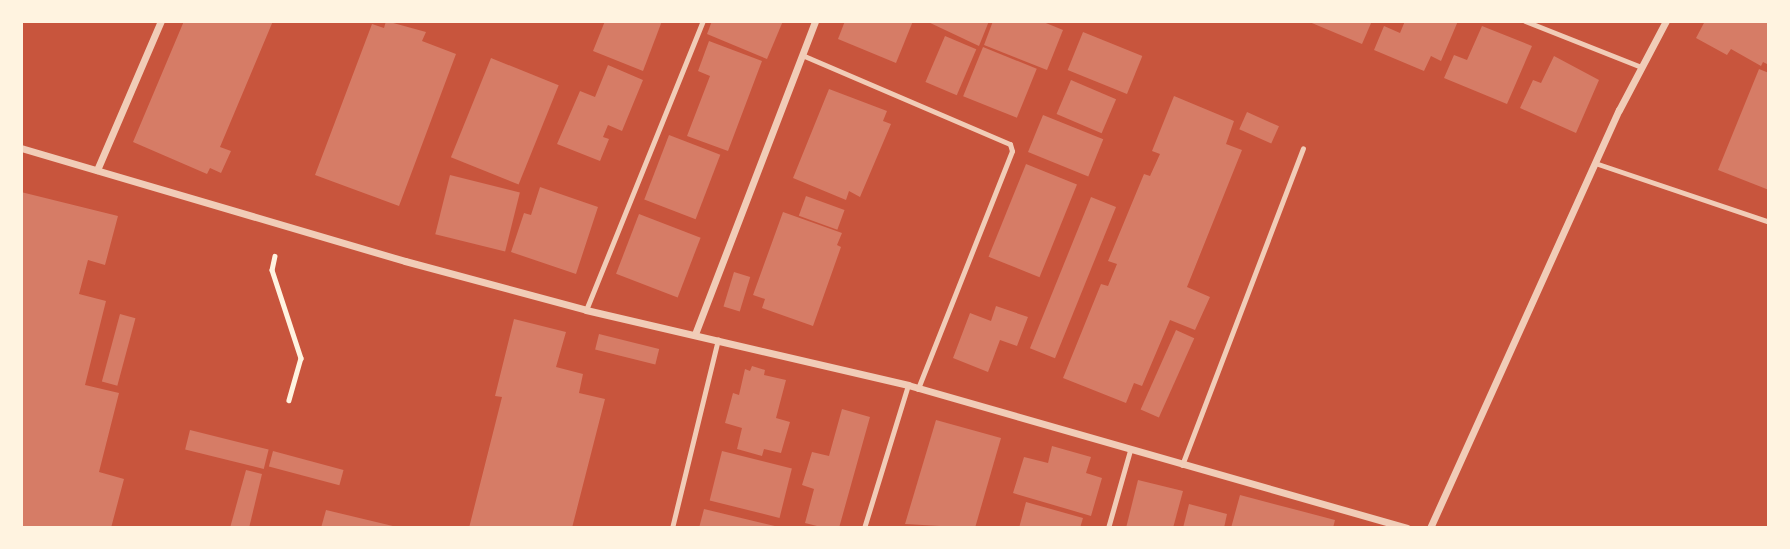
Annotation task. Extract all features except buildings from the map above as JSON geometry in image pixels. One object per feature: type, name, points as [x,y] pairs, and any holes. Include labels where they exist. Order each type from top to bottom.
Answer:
[{"type":"street","points":[[97,170],[161,21]]},
{"type":"street","points":[[695,334],[815,21]]},
{"type":"street","points":[[1430,528],[1595,163],[1666,21]]},
{"type":"street","points":[[21,148],[586,310],[908,385],[1365,519],[1407,528]]},
{"type":"street","points":[[1362,528],[1365,519]]},
{"type":"lane","points":[[586,310],[703,21]]},
{"type":"lane","points":[[1525,21],[1641,67]]},
{"type":"lane","points":[[802,55],[1010,144],[1012,151],[918,389]]},
{"type":"lane","points":[[1182,465],[1303,148]]},
{"type":"lane","points":[[1595,163],[1769,222]]},
{"type":"lane","points":[[671,528],[718,340]]},
{"type":"lane","points":[[864,528],[908,385]]},
{"type":"lane","points":[[1108,528],[1130,450]]},
{"type":"path","points":[[282,224],[272,270],[301,358],[289,400]]}]
